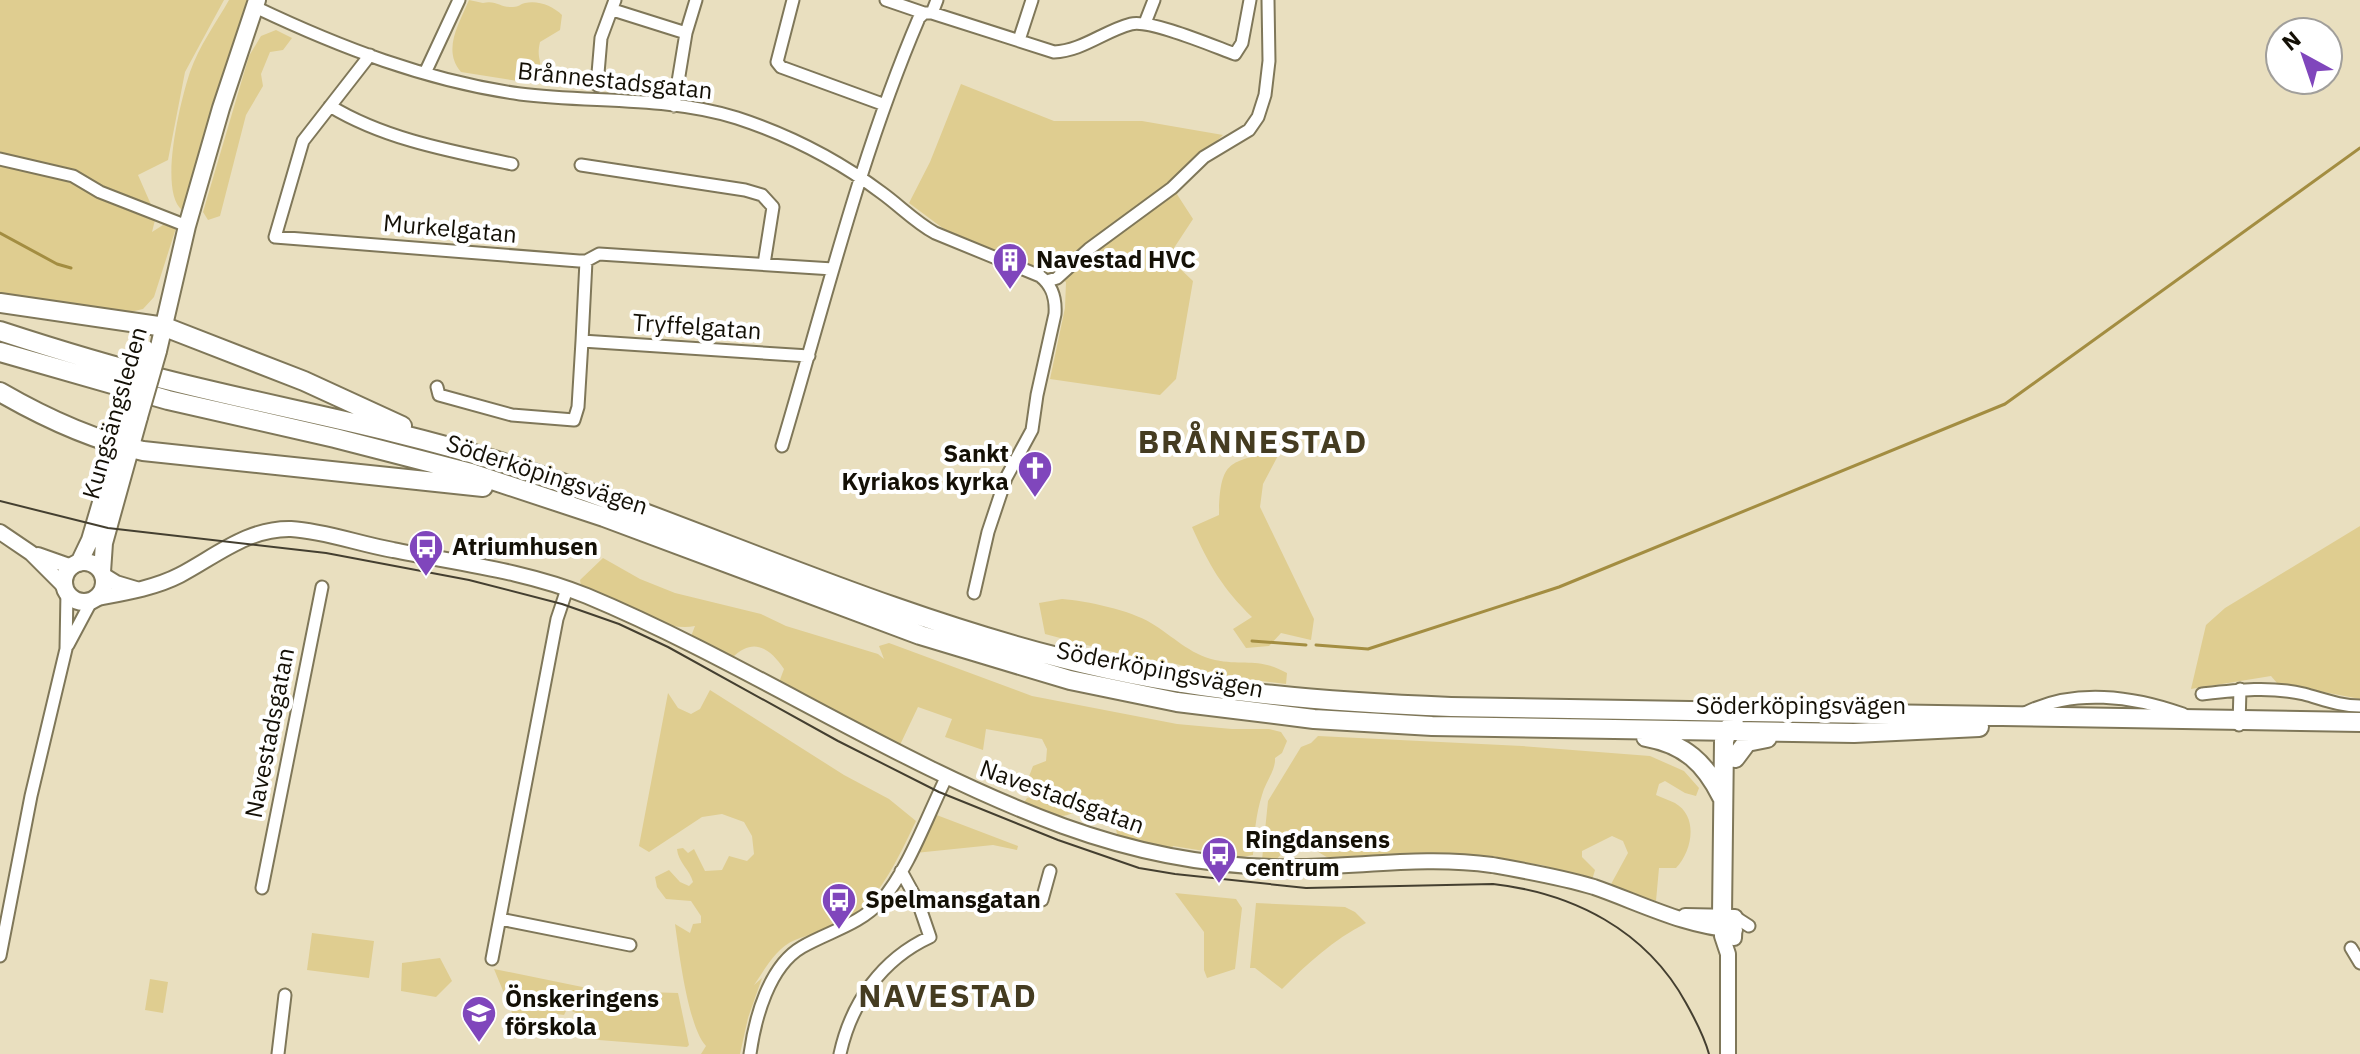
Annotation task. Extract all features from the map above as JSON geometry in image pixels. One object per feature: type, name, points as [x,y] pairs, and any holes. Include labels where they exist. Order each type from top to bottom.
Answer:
[{"type":"highway","points":[[0,303],[159,325],[304,381],[440,444]]},
{"type":"highway","name":"Söderköpingsvägen","points":[[0,331],[157,378],[440,444],[562,483],[924,617],[1104,668],[1211,688],[1351,703],[1707,713],[2192,718],[2360,730]]},
{"type":"highway","name":"Söderköpingsvägen","points":[[0,352],[168,400],[409,456],[543,496],[920,635],[1016,665],[1177,702],[1314,719],[1432,726],[1608,730],[1728,729],[1854,733],[2048,726],[2360,722]]},
{"type":"highway","points":[[0,392],[52,421],[124,447],[433,480],[543,496]]},
{"type":"highway","points":[[1728,923],[1724,741],[1728,729],[1753,712]]},
{"type":"highway","points":[[1707,713],[1728,729],[1735,758],[1728,923]]},
{"type":"highway","points":[[1608,730],[1657,739],[1690,753],[1712,777],[1723,799]]},
{"type":"highway","points":[[1735,758],[1743,745],[1759,738],[1854,733]]},
{"type":"main road","name":"Kungsängsleden","points":[[103,574],[104,543],[124,447],[221,108],[256,4]]},
{"type":"main road","name":"Kungsängsleden","points":[[75,565],[90,540],[124,447]]},
{"type":"main road","points":[[90,563],[103,574],[103,589],[94,599],[75,600],[66,589],[66,573],[75,565],[90,563]]},
{"type":"street","points":[[425,73],[459,0]]},
{"type":"street","points":[[674,106],[686,33],[696,0]]},
{"type":"street","points":[[793,0],[777,53],[777,62],[781,67],[885,105]]},
{"type":"street","points":[[886,0],[1054,52],[1070,51],[1130,25],[1145,23],[1235,54],[1242,43],[1250,0]]},
{"type":"street","points":[[782,446],[860,179],[885,105],[914,29],[937,0]]},
{"type":"street","points":[[1019,40],[1032,0]]},
{"type":"street","points":[[1145,23],[1154,0]]},
{"type":"street","points":[[974,593],[988,532],[1006,478],[1032,430],[1055,314],[1056,303],[1047,281],[1057,278],[1089,249],[1172,188],[1210,153],[1249,130],[1258,117],[1266,84],[1269,61],[1268,0]]},
{"type":"street","name":"Brånnestadsgatan","points":[[256,4],[305,31],[425,73],[479,87],[520,94],[674,106],[735,117],[816,150],[880,191],[923,226],[1047,281]]},
{"type":"street","points":[[597,85],[601,38],[614,5],[686,33]]},
{"type":"street","name":"Murkelgatan","points":[[370,55],[303,141],[275,237],[586,261],[599,254],[833,269]]},
{"type":"street","points":[[330,106],[353,120],[400,136],[512,164]]},
{"type":"street","points":[[0,159],[73,176],[100,192],[187,226]]},
{"type":"street","points":[[581,165],[685,179],[762,195],[773,207],[764,264]]},
{"type":"street","points":[[437,387],[439,395],[451,400],[512,415],[574,420],[578,407],[586,261]]},
{"type":"street","name":"Tryffelgatan","points":[[582,341],[809,356]]},
{"type":"street","name":"Navestadsgatan","points":[[94,599],[176,577],[245,538],[287,529],[310,531],[532,578],[567,589],[742,669],[1008,805],[1135,850],[1162,856],[1265,867],[1406,861],[1488,865],[1593,887],[1675,916],[1728,923]]},
{"type":"street","points":[[0,532],[31,553],[66,589],[66,649],[10,897],[0,956]]},
{"type":"street","points":[[31,553],[75,565]]},
{"type":"street","points":[[103,574],[116,583],[137,589]]},
{"type":"street","name":"Navestadsgatan","points":[[262,888],[322,587]]},
{"type":"street","points":[[492,959],[557,619],[567,589]]},
{"type":"street","points":[[66,649],[94,599]]},
{"type":"street","points":[[2202,694],[2240,689],[2280,690],[2360,706]]},
{"type":"street","points":[[2239,723],[2240,689]]},
{"type":"street","points":[[750,1054],[760,1012],[771,984],[789,956],[850,925],[883,899],[901,871],[947,776]]},
{"type":"street","points":[[840,1054],[845,1031],[876,975],[899,955],[930,937],[918,902],[901,871]]},
{"type":"street","points":[[1042,900],[1050,871]]},
{"type":"street","points":[[500,919],[630,945]]},
{"type":"street","points":[[1728,923],[1728,1054]]},
{"type":"street","points":[[2351,948],[2360,963]]},
{"type":"street","points":[[278,1054],[285,995]]},
{"type":"shaded area","points":[[0,0],[224,0],[185,72],[168,160],[138,175],[156,216],[152,232],[163,225],[176,228],[154,297],[143,309],[130,312],[0,295]]},
{"type":"shaded area","points":[[229,0],[250,0],[182,210],[175,199],[172,165],[182,102],[198,53]]},
{"type":"shaded area","points":[[469,0],[509,7],[540,3],[562,15],[560,30],[540,42],[540,67],[524,82],[461,72],[455,64],[454,37]]},
{"type":"shaded area","points":[[276,30],[292,38],[283,50],[270,52],[261,74],[263,86],[246,115],[220,216],[208,220],[203,212],[249,56],[261,36]]},
{"type":"shaded area","points":[[961,84],[1054,121],[1142,121],[1223,135],[1171,185],[1193,219],[1174,248],[1175,264],[1193,281],[1176,379],[1160,395],[1050,379],[1065,308],[1066,282],[1044,270],[952,235],[909,203],[930,162]]},
{"type":"shaded area","points":[[1281,450],[1263,484],[1260,507],[1314,619],[1311,640],[1281,633],[1269,646],[1246,648],[1233,629],[1252,617],[1217,575],[1192,527],[1219,515],[1222,482],[1232,465]]},
{"type":"shaded area","points":[[2360,526],[2360,699],[2277,683],[2271,676],[2191,689],[2206,625],[2225,608]]},
{"type":"shaded area","points":[[603,558],[640,579],[675,593],[761,614],[786,626],[878,654],[884,659],[879,646],[889,643],[1032,696],[1177,724],[1281,732],[1287,741],[1282,753],[1275,758],[1262,795],[1253,855],[1242,857],[1173,846],[1171,850],[1118,838],[1103,799],[1062,816],[1023,804],[1027,798],[1038,795],[1039,786],[1028,779],[1033,766],[1046,761],[1047,749],[1042,739],[986,729],[983,750],[945,737],[952,719],[918,707],[899,747],[778,685],[784,669],[766,650],[754,646],[732,658],[690,639],[695,626],[681,627],[652,620],[581,586],[580,580]]},
{"type":"shaded area","points":[[1062,599],[1132,614],[1189,649],[1215,660],[1259,663],[1277,668],[1287,673],[1286,684],[1228,677],[1136,658],[1045,634],[1039,603]]},
{"type":"shaded area","points":[[904,617],[1163,685],[1711,722],[1429,718],[1219,700],[1118,683],[1056,668],[904,621]]},
{"type":"shaded area","points":[[710,690],[844,775],[889,799],[916,821],[886,878],[867,904],[842,925],[788,944],[772,960],[754,985],[762,978],[740,1054],[701,1054],[706,1046],[689,1006],[675,924],[690,933],[693,924],[701,923],[701,916],[691,901],[666,899],[657,887],[655,877],[669,870],[680,882],[689,886],[693,882],[677,849],[683,848],[688,853],[694,849],[705,871],[722,870],[729,856],[747,861],[754,854],[752,836],[744,822],[722,814],[702,817],[649,852],[639,846],[668,693],[678,708],[691,714],[700,709]]},
{"type":"shaded area","points":[[1318,736],[1650,756],[1684,771],[1699,788],[1696,796],[1665,781],[1659,784],[1656,795],[1683,809],[1690,825],[1689,844],[1676,868],[1659,868],[1656,901],[1610,886],[1628,853],[1623,841],[1612,836],[1582,851],[1582,857],[1595,870],[1592,880],[1542,865],[1460,854],[1419,853],[1330,859],[1303,843],[1291,843],[1276,860],[1262,860],[1268,801],[1301,747]]},
{"type":"shaded area","points":[[934,814],[1018,846],[1017,850],[993,845],[915,853]]},
{"type":"shaded area","points":[[1175,893],[1236,899],[1242,908],[1235,969],[1207,978],[1204,970],[1204,932]]},
{"type":"shaded area","points":[[1256,903],[1345,907],[1366,923],[1321,953],[1282,989],[1255,968],[1250,968]]},
{"type":"shaded area","points":[[312,933],[374,941],[369,978],[307,970]]},
{"type":"shaded area","points":[[440,958],[452,981],[436,997],[401,991],[402,963]]},
{"type":"shaded area","points":[[494,969],[636,998],[641,998],[646,992],[678,993],[689,1045],[592,1038],[592,1020],[567,1009],[564,1015],[557,1014],[554,1022],[513,1015]]},
{"type":"shaded area","points":[[150,979],[168,982],[163,1013],[145,1010]]},
{"type":"waterway","points":[[1316,645],[1368,649],[1559,587],[2005,404],[2360,148]]},
{"type":"waterway","points":[[0,233],[57,264],[71,268]]},
{"type":"waterway","points":[[1252,641],[1306,645]]},
{"type":"tram line","points":[[0,501],[108,528],[326,553],[469,580],[562,604],[619,624],[668,647],[838,741],[939,792],[1058,840],[1139,868],[1306,888],[1493,884],[1551,896],[1579,906],[1604,920],[1650,955],[1670,977],[1686,1003],[1709,1054]]},
{"type":"place","name":"Navestad HVC","points":[[1010,291]]},
{"type":"place","name":"Sankt Kyriakos kyrka","points":[[1035,499]]},
{"type":"place","name":"Atriumhusen","points":[[426,578]]},
{"type":"place","name":"Ringdansens centrum","points":[[1219,885]]},
{"type":"place","name":"Spelmansgatan","points":[[839,931]]},
{"type":"place","name":"Önskeringens förskola","points":[[479,1044]]},
{"type":"district","name":"BRÅNNESTAD","points":[[1253,442]]},
{"type":"district","name":"NAVESTAD","points":[[948,996]]}]
